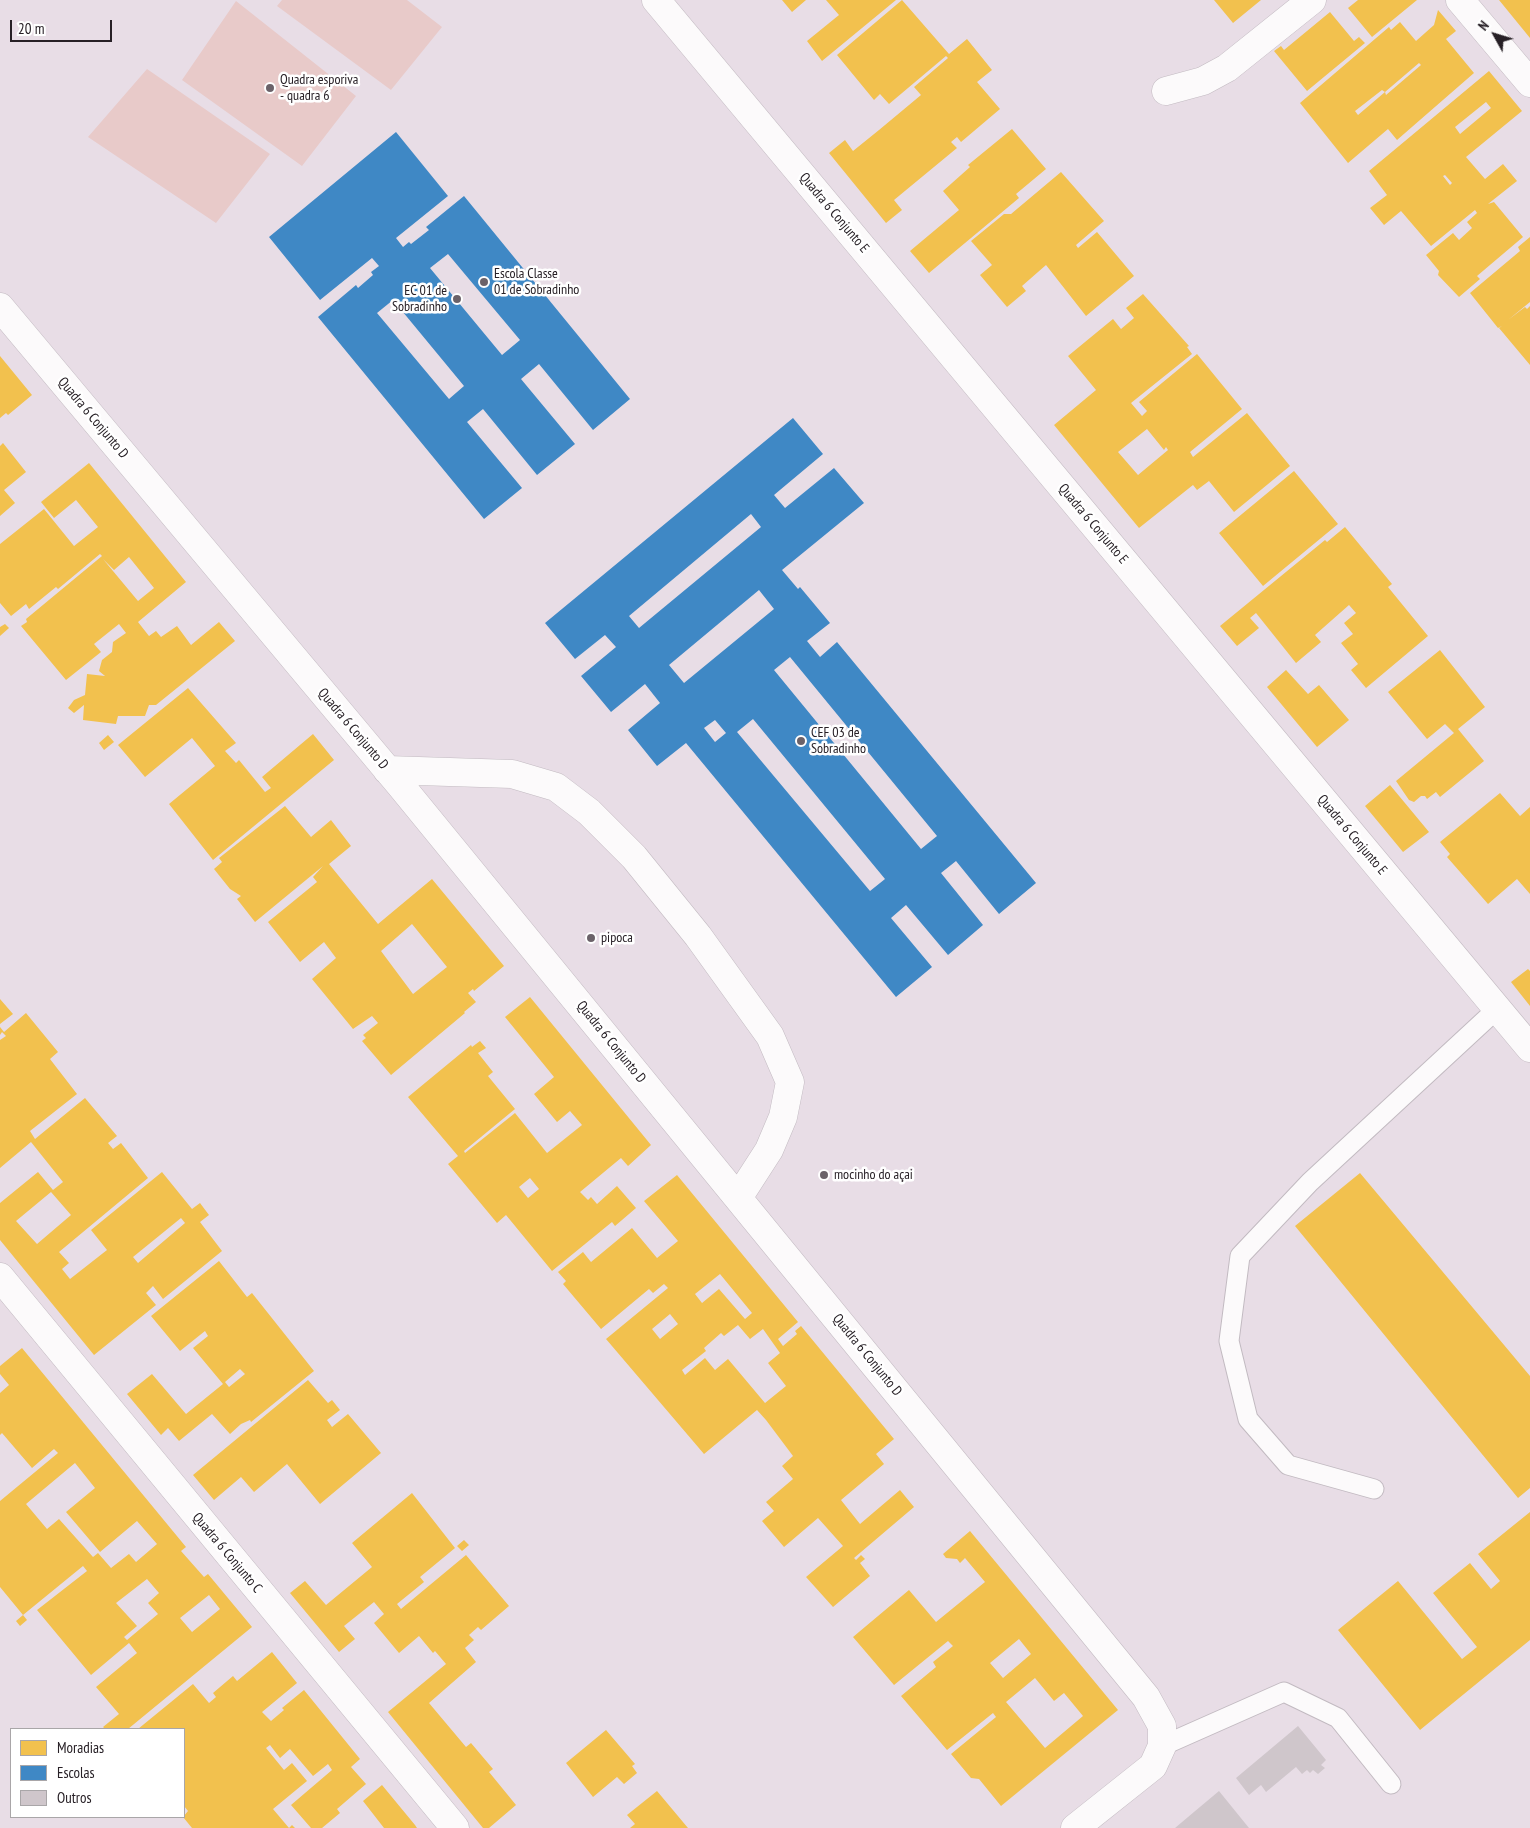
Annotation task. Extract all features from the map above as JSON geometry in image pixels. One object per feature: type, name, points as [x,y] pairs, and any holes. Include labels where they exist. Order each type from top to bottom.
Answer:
[{"type":"street","name":"Quadra 6 Conjunto E","points":[[656,0],[1530,1048]]},
{"type":"street","points":[[1166,90],[1204,81],[1227,68],[1312,0]]},
{"type":"street","points":[[1460,0],[1530,83]]},
{"type":"street","name":"Quadra 6 Conjunto D","points":[[0,307],[387,770],[1146,1697],[1162,1726],[1162,1746]]},
{"type":"street","points":[[387,770],[512,774],[556,787],[589,812],[634,857],[698,936],[770,1036],[790,1082],[783,1117],[769,1150],[738,1198]]},
{"type":"street","name":"Quadra 6 Conjunto C","points":[[0,1277],[455,1828]]},
{"type":"street","points":[[1075,1828],[1153,1766],[1162,1746]]},
{"type":"lane","points":[[1374,1489],[1288,1465],[1248,1419],[1229,1341],[1240,1256],[1310,1182],[1497,1008]]},
{"type":"lane","points":[[1162,1746],[1284,1692],[1338,1718],[1391,1784]]},
{"type":"shaded area","name":"Quadra esporiva - quadra 6","points":[[282,0],[407,0],[442,27],[391,90],[277,6]]},
{"type":"shaded area","name":"Quadra esporiva - quadra 6","points":[[236,1],[356,96],[302,166],[182,80]]},
{"type":"shaded area","points":[[147,69],[270,154],[216,223],[88,137]]},
{"type":"building: Moradias","points":[[782,0],[806,0],[792,12]]},
{"type":"building: Moradias","points":[[826,0],[896,0],[822,61],[807,41],[839,15]]},
{"type":"building: Moradias","points":[[902,0],[949,54],[967,39],[992,70],[977,82],[1000,109],[961,142],[957,137],[951,142],[957,148],[894,200],[902,210],[886,223],[829,153],[845,140],[853,151],[921,95],[914,87],[948,58],[946,56],[889,104],[880,94],[874,100],[837,55]]},
{"type":"building: Moradias","points":[[1214,0],[1261,0],[1233,23]]},
{"type":"building: Moradias","points":[[1358,0],[1417,0],[1372,37],[1348,8]]},
{"type":"building: Moradias","points":[[1499,0],[1530,0],[1530,38]]},
{"type":"building: Moradias","points":[[1438,10],[1456,31],[1446,39],[1474,73],[1397,140],[1388,129],[1348,163],[1300,103],[1389,27],[1391,30],[1400,22],[1416,41],[1434,25]],"holes":[[[1419,63],[1421,65],[1386,95],[1385,92]],[[1382,90],[1385,92],[1358,115],[1355,111]]]},
{"type":"building: Moradias","points":[[1330,12],[1354,41],[1359,37],[1365,43],[1307,91],[1274,51],[1281,46],[1284,50]]},
{"type":"building: Moradias","points":[[1489,71],[1522,111],[1466,157],[1485,179],[1503,164],[1517,181],[1488,204],[1494,202],[1523,237],[1477,276],[1480,279],[1459,297],[1438,275],[1439,271],[1426,255],[1453,233],[1459,240],[1472,228],[1467,222],[1477,213],[1475,210],[1431,246],[1401,211],[1384,225],[1370,208],[1387,195],[1369,171]],"holes":[[[1486,102],[1491,108],[1460,134],[1455,127]],[[1445,175],[1452,183],[1450,185],[1443,176]]]},
{"type":"building: Moradias","points":[[1012,129],[1046,169],[1016,194],[1019,198],[929,273],[910,251],[959,210],[943,191],[970,167],[968,165]]},
{"type":"building: Moradias","points":[[1061,172],[1104,221],[1076,245],[1078,248],[1097,232],[1134,276],[1086,316],[1046,265],[1022,286],[1026,291],[1007,307],[980,275],[992,265],[971,241],[1004,214],[1011,214]]},
{"type":"building: Moradias","points":[[1530,237],[1530,302],[1508,320],[1525,307],[1527,309],[1530,306],[1530,365],[1499,328],[1502,326],[1498,328],[1470,293],[1520,251],[1518,247]]},
{"type":"building: Moradias","points":[[1143,294],[1189,346],[1187,347],[1192,354],[1131,403],[1142,416],[1147,411],[1139,402],[1197,354],[1242,409],[1190,452],[1193,457],[1247,413],[1290,466],[1234,512],[1209,481],[1197,490],[1193,485],[1139,528],[1054,425],[1096,390],[1068,356],[1113,319],[1121,329],[1134,318],[1126,308]],"holes":[[[1147,429],[1164,450],[1166,447],[1168,450],[1138,475],[1118,452]]]},
{"type":"building: Moradias","points":[[0,356],[32,395],[8,415],[6,413],[0,418]]},
{"type":"building: Moradias","points":[[3,443],[26,472],[4,490],[15,503],[0,516],[0,446]]},
{"type":"building: Moradias","points":[[89,463],[186,582],[138,622],[149,636],[156,631],[161,637],[177,626],[191,645],[219,622],[235,641],[156,705],[149,705],[145,716],[118,716],[116,724],[83,720],[84,705],[74,713],[68,708],[74,700],[85,695],[87,674],[105,676],[99,671],[102,660],[112,652],[113,642],[126,633],[119,624],[94,644],[101,652],[66,680],[21,626],[27,622],[26,619],[102,556],[100,554],[58,589],[56,587],[29,609],[26,604],[11,616],[0,603],[0,544],[44,509],[74,546],[98,527],[76,500],[54,518],[41,502]],"holes":[[[129,557],[154,588],[138,601],[103,559],[114,570]]]},
{"type":"building: Moradias","points":[[1294,471],[1338,524],[1263,586],[1219,533]]},
{"type":"building: Moradias","points":[[1345,527],[1392,584],[1388,587],[1428,636],[1366,688],[1351,670],[1358,664],[1341,643],[1353,634],[1344,623],[1356,613],[1349,605],[1315,635],[1321,642],[1296,663],[1256,613],[1250,618],[1259,628],[1237,646],[1220,626],[1325,540],[1327,542]]},
{"type":"building: Moradias","points":[[5,624],[9,628],[0,636],[0,627]]},
{"type":"building: Moradias","points":[[1440,650],[1485,707],[1458,729],[1484,761],[1440,797],[1436,792],[1427,799],[1425,796],[1421,796],[1414,802],[1409,800],[1396,781],[1454,733],[1445,724],[1427,739],[1388,692]]},
{"type":"building: Moradias","points":[[1286,670],[1308,694],[1319,685],[1349,720],[1317,747],[1267,687]]},
{"type":"building: Moradias","points":[[188,688],[236,743],[225,751],[236,763],[239,760],[265,792],[271,788],[262,777],[313,734],[334,760],[213,860],[169,804],[215,766],[192,738],[145,777],[118,745]]},
{"type":"building: Moradias","points":[[108,735],[114,742],[104,750],[99,743]]},
{"type":"building: Moradias","points":[[1390,785],[1429,832],[1403,852],[1365,806]]},
{"type":"building: Moradias","points":[[1500,793],[1520,816],[1530,807],[1530,894],[1517,879],[1488,904],[1447,857],[1450,854],[1440,842]]},
{"type":"building: Moradias","points":[[285,806],[311,837],[331,820],[351,846],[329,864],[378,924],[432,879],[504,966],[474,991],[473,989],[468,993],[476,1002],[465,1013],[391,1075],[362,1041],[366,1038],[363,1035],[378,1023],[372,1016],[353,1029],[312,979],[336,958],[324,942],[300,962],[268,922],[317,882],[313,877],[323,866],[255,922],[237,899],[241,896],[230,889],[214,869],[222,862],[219,858]],"holes":[[[412,924],[447,967],[413,994],[381,951]]]},
{"type":"building: Moradias","points":[[1528,969],[1530,971],[1530,1006],[1511,982]]},
{"type":"building: Moradias","points":[[530,997],[651,1145],[628,1166],[621,1158],[580,1192],[588,1200],[591,1197],[597,1204],[617,1186],[636,1208],[615,1226],[612,1222],[552,1271],[506,1215],[497,1223],[448,1164],[458,1156],[408,1097],[471,1045],[472,1047],[480,1041],[486,1048],[478,1053],[493,1072],[488,1076],[515,1109],[464,1151],[465,1153],[515,1113],[547,1153],[582,1125],[570,1111],[557,1122],[534,1094],[554,1077],[505,1017]],"holes":[[[530,1178],[539,1189],[528,1198],[519,1187]]]},
{"type":"building: Moradias","points":[[0,999],[13,1014],[0,1024]]},
{"type":"building: Moradias","points":[[26,1013],[58,1052],[50,1059],[77,1094],[30,1131],[35,1139],[85,1098],[117,1136],[108,1143],[113,1149],[121,1143],[148,1178],[59,1252],[69,1263],[62,1269],[70,1279],[107,1250],[91,1230],[162,1172],[192,1209],[200,1203],[209,1215],[200,1222],[222,1251],[163,1299],[153,1286],[146,1293],[156,1305],[94,1355],[0,1240],[0,1203],[38,1172],[53,1190],[63,1182],[31,1142],[0,1168],[0,1040],[6,1036],[2,1032],[0,1035],[0,1027],[4,1032]],"holes":[[[51,1192],[71,1215],[37,1244],[16,1221]],[[181,1218],[185,1223],[138,1263],[133,1257]]]},
{"type":"building: Moradias","points":[[1360,1173],[1530,1376],[1530,1488],[1518,1498],[1295,1226]]},
{"type":"building: Moradias","points":[[677,1175],[798,1322],[778,1339],[783,1346],[797,1334],[795,1331],[801,1326],[894,1439],[876,1454],[884,1464],[841,1500],[860,1524],[900,1490],[914,1507],[854,1558],[856,1560],[861,1555],[865,1559],[860,1563],[870,1576],[833,1607],[806,1577],[843,1546],[818,1518],[784,1547],[762,1521],[774,1511],[766,1502],[793,1479],[782,1466],[793,1456],[766,1420],[757,1410],[704,1454],[606,1339],[668,1288],[664,1284],[653,1293],[649,1289],[601,1329],[563,1284],[566,1281],[558,1272],[583,1252],[591,1262],[632,1228],[657,1258],[678,1241],[644,1201]],"holes":[[[720,1274],[752,1313],[745,1319],[719,1289],[702,1303],[695,1294]],[[670,1314],[678,1324],[660,1339],[652,1329]],[[738,1325],[750,1339],[763,1329],[780,1353],[768,1363],[786,1386],[765,1403],[728,1359],[715,1370],[705,1358],[685,1375],[682,1370],[706,1351],[704,1348],[721,1333],[724,1336]]]},
{"type":"building: Moradias","points":[[219,1261],[247,1297],[252,1293],[314,1371],[251,1422],[250,1420],[241,1424],[230,1434],[212,1414],[179,1441],[168,1428],[161,1435],[127,1394],[152,1374],[186,1414],[223,1384],[193,1348],[208,1336],[205,1331],[180,1351],[151,1316]],"holes":[[[240,1369],[245,1374],[229,1387],[225,1382]]]},
{"type":"building: Moradias","points":[[22,1348],[186,1547],[181,1551],[204,1577],[208,1574],[252,1627],[129,1728],[103,1727],[119,1714],[96,1687],[137,1653],[129,1643],[91,1675],[37,1610],[87,1571],[83,1566],[23,1615],[0,1587],[0,1501],[58,1453],[54,1449],[32,1468],[2,1433],[0,1435],[0,1393],[9,1385],[0,1374],[0,1366]],"holes":[[[75,1463],[95,1488],[66,1512],[100,1552],[137,1521],[157,1544],[136,1562],[129,1554],[111,1568],[98,1553],[93,1557],[59,1519],[47,1529],[26,1504]],[[147,1579],[159,1593],[148,1603],[158,1614],[127,1640],[124,1637],[137,1626],[116,1603]],[[209,1595],[220,1609],[192,1632],[180,1618]]]},
{"type":"building: Moradias","points":[[308,1380],[328,1403],[332,1400],[340,1410],[327,1420],[332,1427],[348,1414],[381,1453],[320,1504],[287,1464],[254,1492],[241,1477],[214,1500],[193,1475]]},
{"type":"building: Moradias","points":[[412,1493],[455,1548],[420,1577],[424,1582],[397,1604],[401,1609],[466,1555],[509,1606],[481,1630],[478,1627],[469,1635],[474,1640],[465,1648],[476,1662],[429,1703],[466,1747],[471,1743],[493,1769],[489,1772],[516,1805],[489,1828],[483,1828],[388,1712],[446,1664],[435,1651],[433,1653],[419,1636],[399,1653],[374,1623],[384,1614],[374,1602],[344,1626],[355,1639],[339,1652],[290,1593],[305,1581],[326,1605],[372,1567],[352,1543]]},
{"type":"building: Moradias","points":[[1530,1512],[1530,1640],[1420,1730],[1338,1630],[1398,1581],[1462,1659],[1477,1647],[1433,1593],[1470,1563],[1491,1589],[1500,1581],[1478,1554]]},
{"type":"building: Moradias","points":[[970,1531],[1118,1710],[1001,1806],[979,1779],[971,1778],[951,1754],[996,1717],[993,1713],[947,1750],[901,1696],[936,1667],[933,1662],[953,1646],[948,1641],[894,1685],[853,1637],[909,1590],[936,1622],[985,1582],[965,1558],[960,1563],[957,1559],[946,1558],[943,1554]],"holes":[[[1019,1639],[1031,1654],[1003,1678],[990,1663]],[[1035,1678],[1054,1701],[1064,1693],[1083,1716],[1045,1748],[1006,1702]]]},
{"type":"building: Moradias","points":[[464,1540],[469,1545],[462,1551],[457,1546]]},
{"type":"building: Moradias","points":[[23,1615],[27,1620],[20,1626],[16,1621]]},
{"type":"building: Moradias","points":[[272,1652],[297,1683],[262,1712],[271,1721],[284,1710],[282,1708],[304,1690],[360,1759],[351,1767],[366,1784],[337,1809],[340,1813],[322,1828],[311,1828],[291,1805],[332,1770],[328,1764],[313,1776],[290,1749],[280,1758],[270,1745],[266,1748],[284,1770],[292,1763],[307,1781],[273,1809],[289,1828],[192,1828],[184,1818],[188,1811],[185,1807],[185,1728],[139,1728],[193,1684],[209,1703],[216,1697],[213,1693],[233,1676],[237,1681]]},
{"type":"building: Moradias","points":[[606,1730],[635,1764],[632,1766],[637,1773],[624,1784],[617,1777],[593,1797],[566,1763]]},
{"type":"building: Moradias","points":[[382,1785],[417,1828],[384,1828],[363,1801]]},
{"type":"building: Moradias","points":[[657,1791],[688,1828],[630,1828],[635,1824],[627,1815]]},
{"type":"building: Escolas","points":[[396,132],[448,196],[396,238],[403,247],[409,242],[411,244],[429,230],[426,227],[464,196],[630,399],[593,430],[539,364],[521,379],[575,444],[537,475],[483,409],[467,422],[522,488],[484,519],[318,317],[356,285],[358,288],[373,275],[371,272],[379,266],[372,258],[320,300],[269,237]],"holes":[[[448,254],[520,340],[502,355],[430,268]],[[393,300],[464,386],[449,399],[377,313]]]},
{"type":"building: Escolas","points":[[793,418],[823,454],[774,495],[785,508],[834,468],[864,503],[782,570],[798,589],[800,587],[830,623],[807,641],[820,657],[837,642],[1036,883],[999,914],[956,861],[941,873],[983,925],[948,955],[906,905],[891,918],[932,967],[896,997],[686,743],[657,766],[628,730],[660,703],[645,684],[611,712],[581,676],[616,647],[605,635],[575,659],[545,623]],"holes":[[[751,514],[761,527],[639,628],[629,616]],[[759,590],[774,609],[684,683],[669,665]],[[790,657],[937,836],[921,849],[774,670]],[[753,719],[885,879],[870,891],[737,732]],[[715,720],[726,733],[715,742],[704,728]]]},
{"type":"building: Outros","points":[[1298,1726],[1326,1760],[1321,1765],[1325,1768],[1318,1774],[1313,1770],[1310,1773],[1307,1770],[1302,1774],[1296,1767],[1266,1792],[1261,1785],[1249,1795],[1236,1778]]},
{"type":"building: Outros","points":[[1219,1791],[1249,1828],[1175,1828],[1188,1817]]},
{"type":"place","name":"Quadra esporiva - quadra 6","points":[[270,88]]},
{"type":"place","name":"Escola Classe 01 de Sobradinho","points":[[484,282]]},
{"type":"place","name":"EC 01 de Sobradinho","points":[[457,299]]},
{"type":"place","name":"CEF 03 de Sobradinho","points":[[801,741]]},
{"type":"place","name":"pipoca","points":[[591,938]]},
{"type":"place","name":"mocinho do açai","points":[[824,1175]]}]
